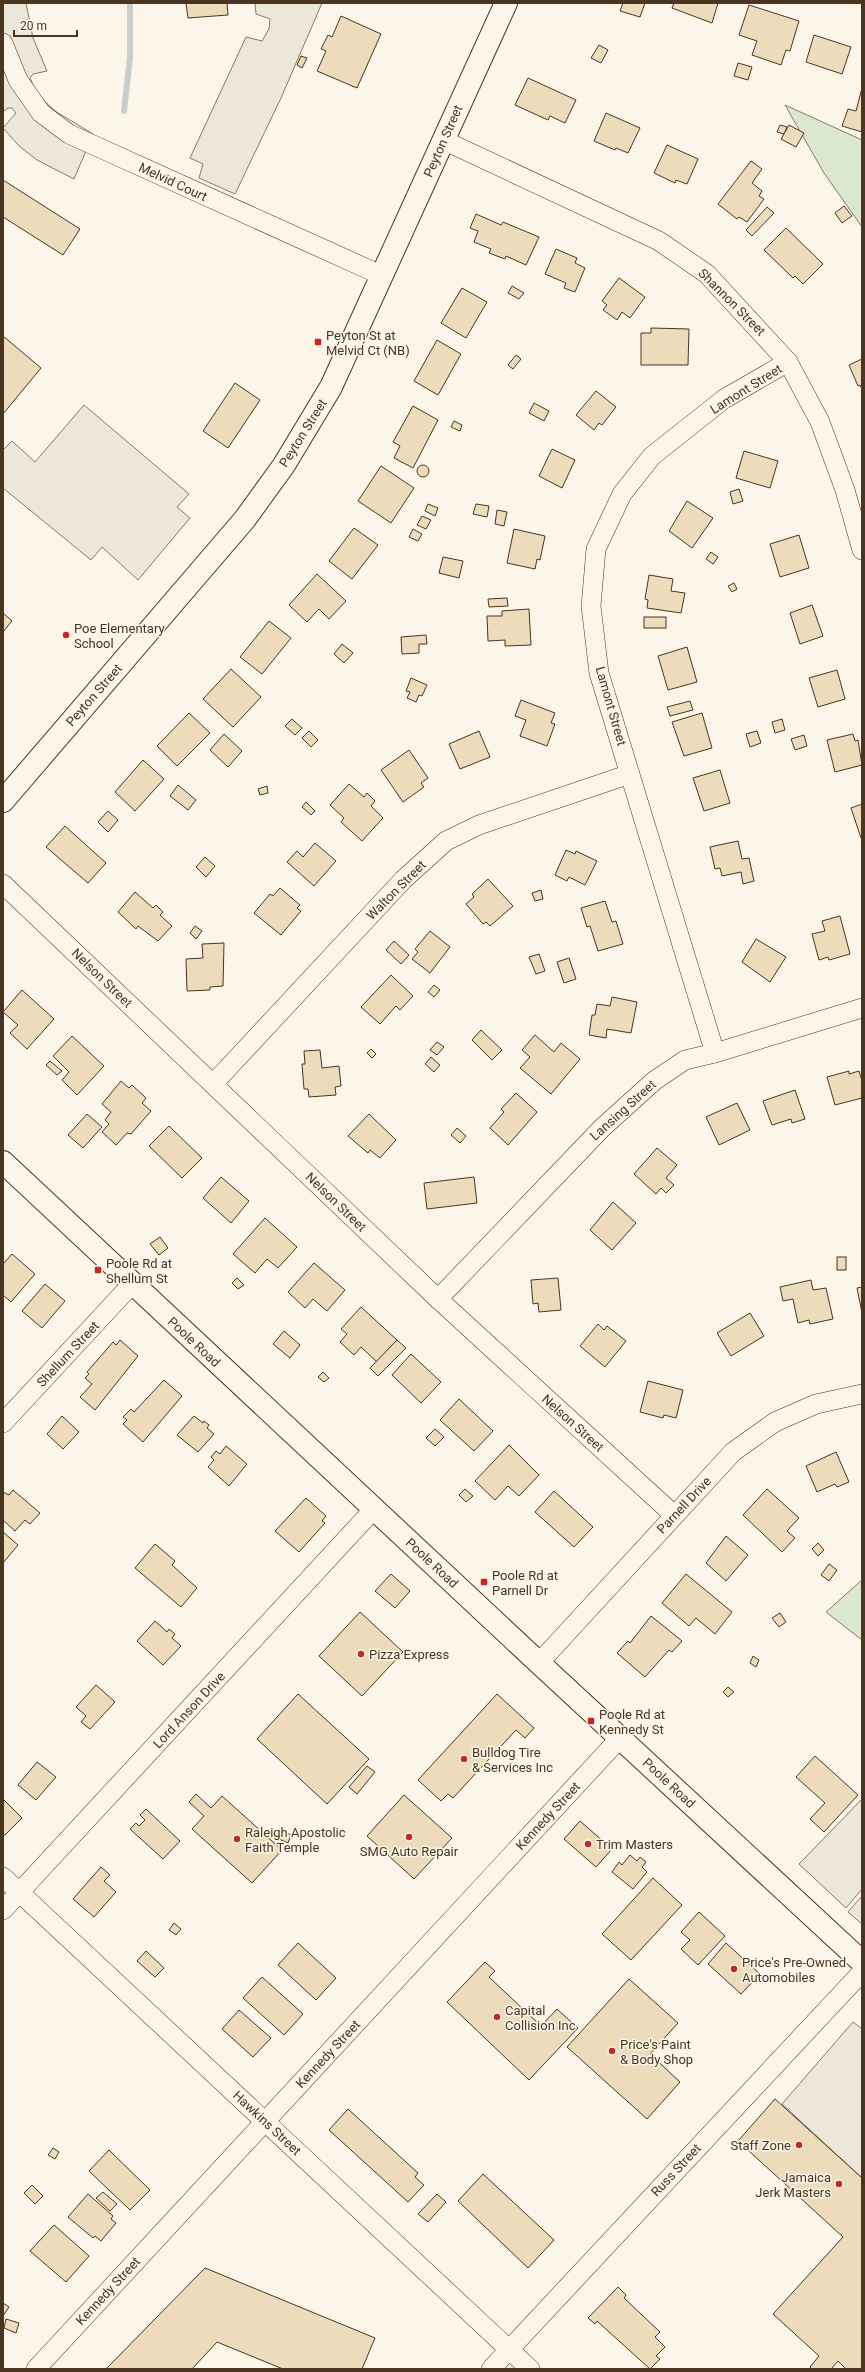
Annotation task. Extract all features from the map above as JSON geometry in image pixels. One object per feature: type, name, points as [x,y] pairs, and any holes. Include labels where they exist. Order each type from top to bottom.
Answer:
[{"type":"main road","name":"Peyton Street","points":[[3,801],[246,517],[284,464],[331,387],[383,276],[506,3]]},
{"type":"main road","name":"Poole Road","points":[[3,1162],[539,1664],[862,1962]]},
{"type":"street","name":"Melvid Court","points":[[3,43],[18,80],[40,114],[69,134],[383,276]]},
{"type":"street","name":"Shannon Street","points":[[444,140],[659,241],[707,274],[788,362],[820,422],[846,490],[862,550]]},
{"type":"street","name":"Lamont Street","points":[[715,1053],[599,673],[591,606],[596,549],[622,494],[652,456],[724,399],[788,362]]},
{"type":"street","name":"Walton Street","points":[[213,1084],[402,880],[446,841],[479,824],[630,774]]},
{"type":"street","name":"Nelson Street","points":[[3,884],[438,1299],[674,1515]]},
{"type":"street","name":"Lansing Street","points":[[438,1299],[602,1128],[648,1086],[685,1060],[715,1053],[862,1008]]},
{"type":"street","name":"Shellum Street","points":[[3,1423],[132,1284]]},
{"type":"street","name":"Parnell Drive","points":[[539,1664],[733,1452],[775,1422],[816,1404],[862,1394]]},
{"type":"street","name":"Lord Anson Drive","points":[[3,1910],[374,1510]]},
{"type":"street","name":"Kennedy Street","points":[[36,2369],[620,1738]]},
{"type":"street","name":"Hawkins Street","points":[[3,1877],[530,2369]]},
{"type":"street","name":"Russ Street","points":[[491,2369],[862,1972]]},
{"type":"green space","points":[[785,105],[862,140],[862,227],[824,173]]},
{"type":"green space","points":[[862,1580],[862,1640],[826,1612]]},
{"type":"shaded area","points":[[3,3],[26,3],[33,38],[47,71],[33,74],[30,78],[37,94],[55,111],[93,134],[74,179],[37,160],[19,146],[3,128],[16,113],[12,108],[8,108],[3,112]]},
{"type":"shaded area","points":[[255,3],[322,3],[281,98],[235,194],[199,178],[203,164],[190,158],[246,37],[262,41],[269,29],[270,19],[256,14]]},
{"type":"shaded area","points":[[84,405],[189,494],[177,507],[190,518],[138,580],[102,547],[91,560],[3,488],[3,450],[12,441],[35,462]]},
{"type":"shaded area","points":[[862,1799],[862,1889],[846,1908],[799,1864]]},
{"type":"shaded area","points":[[862,1896],[862,1924],[848,1912]]},
{"type":"shaded area","points":[[853,2022],[862,2029],[862,2178],[782,2104]]},
{"type":"building","points":[[186,3],[227,3],[228,15],[188,18]]},
{"type":"building","points":[[623,3],[645,3],[640,17],[620,11]]},
{"type":"building","points":[[674,3],[718,3],[712,23],[672,8]]},
{"type":"building","points":[[749,5],[799,21],[790,51],[786,50],[781,65],[752,55],[757,41],[739,35]]},
{"type":"building","points":[[341,16],[381,34],[357,88],[317,71],[326,51],[321,49],[328,35],[332,37]]},
{"type":"building","points":[[814,35],[851,47],[842,74],[806,62]]},
{"type":"building","points":[[599,45],[608,50],[601,63],[591,58]]},
{"type":"building","points":[[301,56],[307,58],[302,68],[297,65]]},
{"type":"building","points":[[738,63],[752,67],[748,80],[734,76]]},
{"type":"building","points":[[528,78],[576,100],[565,123],[550,116],[548,120],[515,105]]},
{"type":"building","points":[[862,88],[862,132],[842,126],[848,109],[856,111]]},
{"type":"building","points":[[606,113],[640,128],[628,153],[616,148],[615,150],[594,141]]},
{"type":"building","points":[[780,125],[787,127],[784,134],[777,132]]},
{"type":"building","points":[[789,125],[804,133],[796,147],[781,139]]},
{"type":"building","points":[[667,145],[698,159],[687,184],[676,180],[675,183],[654,173]]},
{"type":"building","points":[[751,161],[762,169],[752,183],[762,191],[759,196],[764,199],[747,222],[739,217],[737,219],[718,204]]},
{"type":"building","points":[[3,180],[80,229],[63,255],[3,217]]},
{"type":"building","points":[[844,206],[852,216],[842,223],[835,213]]},
{"type":"building","points":[[767,207],[774,213],[752,236],[746,230]]},
{"type":"building","points":[[476,214],[501,225],[503,222],[539,237],[526,265],[506,256],[505,259],[489,253],[491,249],[474,242],[478,231],[470,228]]},
{"type":"building","points":[[786,228],[823,264],[803,284],[795,276],[793,278],[764,250]]},
{"type":"building","points":[[556,249],[577,258],[575,263],[585,268],[575,292],[564,288],[566,283],[545,274]]},
{"type":"building","points":[[619,278],[645,297],[630,318],[622,312],[617,320],[603,310],[607,305],[602,301]]},
{"type":"building","points":[[512,286],[524,293],[519,299],[508,293]]},
{"type":"building","points":[[462,288],[487,302],[466,338],[441,323]]},
{"type":"building","points":[[651,328],[689,329],[688,365],[641,365],[641,333],[651,333]]},
{"type":"building","points":[[3,336],[41,368],[3,414]]},
{"type":"building","points":[[437,340],[461,354],[438,395],[414,381]]},
{"type":"building","points":[[516,355],[521,359],[513,369],[508,365]]},
{"type":"building","points":[[862,359],[862,389],[860,385],[858,386],[849,365]]},
{"type":"building","points":[[235,383],[260,400],[228,448],[203,431]]},
{"type":"building","points":[[596,391],[616,407],[602,425],[599,423],[594,430],[576,415]]},
{"type":"building","points":[[534,403],[549,411],[544,421],[529,413]]},
{"type":"building","points":[[413,406],[438,420],[413,468],[394,458],[400,446],[393,442]]},
{"type":"building","points":[[454,421],[462,425],[460,431],[451,427]]},
{"type":"building","points":[[552,449],[575,460],[562,488],[539,476]]},
{"type":"building","points":[[744,451],[778,461],[770,488],[736,478]]},
{"type":"building","points":[[425,465],[428,466],[428,476],[421,477],[418,476],[417,469],[418,466]]},
{"type":"building","points":[[381,466],[414,488],[391,523],[358,501]]},
{"type":"building","points":[[739,489],[743,501],[733,504],[730,492]]},
{"type":"building","points":[[687,501],[713,518],[692,548],[669,531]]},
{"type":"building","points":[[428,504],[438,508],[435,516],[425,511]]},
{"type":"building","points":[[476,504],[489,506],[487,517],[473,514]]},
{"type":"building","points":[[497,510],[507,512],[504,526],[495,524]]},
{"type":"building","points":[[422,516],[431,520],[426,529],[417,525]]},
{"type":"building","points":[[354,528],[378,545],[352,579],[329,561]]},
{"type":"building","points":[[413,529],[422,534],[418,541],[409,537]]},
{"type":"building","points":[[514,529],[545,536],[540,560],[537,559],[535,569],[507,563]]},
{"type":"building","points":[[799,535],[809,568],[780,577],[770,544]]},
{"type":"building","points":[[711,552],[718,557],[713,564],[706,559]]},
{"type":"building","points":[[443,557],[463,561],[459,578],[439,573]]},
{"type":"building","points":[[317,574],[346,601],[329,619],[319,609],[307,622],[289,605]]},
{"type":"building","points":[[649,575],[673,579],[671,591],[685,593],[681,613],[647,608],[648,600],[645,599]]},
{"type":"building","points":[[734,583],[737,589],[732,592],[728,586]]},
{"type":"building","points":[[507,598],[508,606],[489,607],[488,599]]},
{"type":"building","points":[[812,605],[823,636],[800,644],[790,613]]},
{"type":"building","points":[[529,609],[531,645],[505,646],[505,640],[488,641],[487,616],[502,616],[502,611]]},
{"type":"building","points":[[3,613],[12,621],[3,632]]},
{"type":"building","points":[[644,617],[666,617],[666,628],[644,628]]},
{"type":"building","points":[[269,621],[291,638],[262,674],[240,657]]},
{"type":"building","points":[[426,635],[427,644],[419,644],[419,653],[402,654],[401,637]]},
{"type":"building","points":[[342,644],[353,653],[344,663],[334,654]]},
{"type":"building","points":[[687,647],[697,682],[668,690],[658,656]]},
{"type":"building","points":[[231,669],[261,697],[233,727],[203,699]]},
{"type":"building","points":[[837,670],[845,699],[818,707],[809,678]]},
{"type":"building","points":[[411,678],[427,685],[422,696],[419,695],[416,702],[407,698],[410,692],[406,691]]},
{"type":"building","points":[[521,700],[555,713],[551,723],[555,724],[547,746],[520,736],[526,720],[515,716]]},
{"type":"building","points":[[690,701],[693,710],[670,716],[667,707]]},
{"type":"building","points":[[189,713],[210,733],[177,766],[157,746]]},
{"type":"building","points":[[702,713],[712,748],[684,756],[672,722]]},
{"type":"building","points":[[292,719],[302,728],[295,735],[285,726]]},
{"type":"building","points":[[782,719],[785,730],[775,733],[772,722]]},
{"type":"building","points":[[309,731],[318,740],[311,747],[302,738]]},
{"type":"building","points":[[479,731],[490,757],[460,769],[449,744]]},
{"type":"building","points":[[757,731],[761,743],[750,747],[746,734]]},
{"type":"building","points":[[224,734],[242,751],[228,767],[210,750]]},
{"type":"building","points":[[853,734],[855,741],[858,740],[862,765],[835,772],[827,740]]},
{"type":"building","points":[[804,735],[807,746],[795,750],[791,739]]},
{"type":"building","points":[[409,750],[428,778],[421,783],[424,787],[403,802],[381,770]]},
{"type":"building","points":[[143,760],[164,779],[135,811],[115,792]]},
{"type":"building","points":[[720,770],[730,803],[704,811],[693,778]]},
{"type":"building","points":[[349,784],[364,797],[367,793],[375,801],[371,806],[383,818],[362,841],[341,822],[344,818],[330,805]]},
{"type":"building","points":[[178,785],[196,800],[188,810],[170,796]]},
{"type":"building","points":[[267,786],[268,793],[260,795],[258,789]]},
{"type":"building","points":[[306,802],[315,811],[311,815],[302,807]]},
{"type":"building","points":[[862,804],[862,838],[861,838],[851,808]]},
{"type":"building","points":[[108,811],[118,820],[108,832],[98,822]]},
{"type":"building","points":[[65,826],[106,863],[88,883],[46,847]]},
{"type":"building","points":[[738,841],[742,859],[749,858],[754,881],[743,884],[741,872],[722,876],[720,868],[715,869],[710,847]]},
{"type":"building","points":[[315,843],[336,861],[314,886],[287,862],[297,851],[303,857]]},
{"type":"building","points":[[566,850],[575,854],[576,851],[597,861],[585,885],[569,877],[567,881],[555,875]]},
{"type":"building","points":[[205,857],[215,866],[206,877],[196,867]]},
{"type":"building","points":[[488,879],[513,906],[490,926],[486,922],[483,924],[466,904],[474,897],[472,894]]},
{"type":"building","points":[[280,888],[300,905],[297,908],[301,911],[281,935],[254,913],[270,894],[273,896]]},
{"type":"building","points":[[541,890],[543,899],[535,901],[532,893]]},
{"type":"building","points":[[135,892],[153,908],[156,905],[163,912],[160,915],[172,926],[158,941],[138,926],[136,929],[118,912]]},
{"type":"building","points":[[605,901],[612,922],[616,921],[623,944],[598,951],[590,926],[587,927],[581,908]]},
{"type":"building","points":[[840,916],[850,954],[829,960],[828,957],[819,960],[812,934],[825,931],[822,921]]},
{"type":"building","points":[[195,926],[202,931],[196,939],[190,933]]},
{"type":"building","points":[[430,931],[450,947],[430,973],[412,959],[418,952],[415,949]]},
{"type":"building","points":[[756,939],[786,957],[770,982],[742,962]]},
{"type":"building","points":[[394,941],[409,955],[401,964],[386,950]]},
{"type":"building","points":[[224,943],[223,986],[210,987],[210,990],[187,991],[186,959],[203,958],[202,944]]},
{"type":"building","points":[[539,954],[545,971],[536,974],[529,957]]},
{"type":"building","points":[[569,958],[576,979],[564,983],[557,962]]},
{"type":"building","points":[[391,975],[413,996],[400,1010],[396,1006],[380,1024],[361,1007]]},
{"type":"building","points":[[434,985],[440,990],[434,997],[428,992]]},
{"type":"building","points":[[22,990],[54,1019],[27,1049],[10,1033],[18,1025],[3,1012]]},
{"type":"building","points":[[612,997],[637,1002],[631,1033],[607,1029],[606,1038],[589,1035],[592,1015],[595,1015],[597,1004],[610,1006]]},
{"type":"building","points":[[481,1030],[502,1050],[492,1060],[472,1040]]},
{"type":"building","points":[[535,1035],[554,1052],[561,1043],[580,1059],[551,1094],[520,1068],[530,1057],[522,1050]]},
{"type":"building","points":[[72,1036],[104,1066],[77,1095],[62,1080],[69,1072],[53,1056]]},
{"type":"building","points":[[437,1042],[444,1047],[437,1055],[430,1050]]},
{"type":"building","points":[[371,1049],[376,1054],[372,1058],[367,1053]]},
{"type":"building","points":[[320,1050],[322,1068],[339,1066],[341,1086],[335,1087],[336,1095],[309,1097],[308,1089],[304,1089],[302,1064],[305,1064],[304,1051]]},
{"type":"building","points":[[431,1057],[440,1065],[434,1072],[425,1064]]},
{"type":"building","points":[[50,1061],[62,1071],[57,1075],[46,1065]]},
{"type":"building","points":[[849,1071],[849,1074],[859,1071],[862,1081],[862,1098],[835,1105],[827,1077]]},
{"type":"building","points":[[121,1081],[129,1088],[132,1085],[146,1098],[142,1103],[151,1111],[131,1134],[127,1133],[116,1145],[102,1132],[109,1124],[105,1120],[111,1112],[102,1104]]},
{"type":"building","points":[[795,1090],[805,1119],[792,1123],[791,1119],[772,1125],[763,1101]]},
{"type":"building","points":[[516,1093],[537,1112],[508,1145],[490,1128],[504,1112],[501,1109]]},
{"type":"building","points":[[737,1103],[750,1130],[719,1145],[706,1117]]},
{"type":"building","points":[[87,1114],[102,1127],[83,1148],[68,1135]]},
{"type":"building","points":[[369,1114],[396,1140],[380,1158],[370,1150],[368,1153],[348,1136]]},
{"type":"building","points":[[169,1126],[202,1158],[182,1178],[149,1146]]},
{"type":"building","points":[[457,1128],[466,1136],[460,1143],[451,1135]]},
{"type":"building","points":[[657,1148],[677,1165],[666,1178],[674,1185],[666,1193],[661,1188],[656,1194],[634,1174]]},
{"type":"building","points":[[221,1177],[249,1201],[231,1223],[203,1198]]},
{"type":"building","points":[[474,1177],[477,1203],[427,1209],[424,1183]]},
{"type":"building","points":[[613,1202],[636,1223],[612,1250],[590,1230]]},
{"type":"building","points":[[265,1218],[297,1247],[278,1268],[267,1259],[255,1273],[233,1254]]},
{"type":"building","points":[[160,1237],[168,1248],[159,1255],[150,1244]]},
{"type":"building","points":[[12,1254],[35,1274],[11,1302],[3,1295],[3,1264]]},
{"type":"building","points":[[837,1257],[846,1257],[846,1270],[837,1270]]},
{"type":"building","points":[[314,1263],[345,1290],[327,1311],[313,1299],[305,1308],[288,1292]]},
{"type":"building","points":[[237,1278],[244,1285],[238,1289],[232,1283]]},
{"type":"building","points":[[558,1278],[561,1310],[539,1312],[538,1303],[533,1304],[531,1280]]},
{"type":"building","points":[[811,1280],[813,1290],[826,1288],[833,1319],[810,1324],[809,1320],[798,1323],[793,1299],[783,1301],[780,1287]]},
{"type":"building","points":[[45,1284],[65,1301],[42,1328],[22,1311]]},
{"type":"building","points":[[862,1287],[862,1313],[857,1288]]},
{"type":"building","points":[[361,1307],[397,1340],[377,1362],[361,1347],[354,1355],[340,1342],[347,1334],[341,1329]]},
{"type":"building","points":[[750,1313],[764,1336],[731,1356],[717,1333]]},
{"type":"building","points":[[598,1324],[604,1330],[607,1326],[626,1341],[605,1367],[580,1346]]},
{"type":"building","points":[[284,1331],[300,1345],[290,1358],[273,1344]]},
{"type":"building","points":[[120,1340],[138,1356],[95,1410],[80,1397],[92,1384],[85,1378],[89,1374],[87,1372],[113,1342],[116,1345]]},
{"type":"building","points":[[397,1340],[406,1348],[378,1376],[370,1368]]},
{"type":"building","points":[[411,1354],[441,1382],[421,1403],[392,1375]]},
{"type":"building","points":[[323,1372],[329,1378],[324,1382],[318,1377]]},
{"type":"building","points":[[164,1380],[182,1396],[143,1442],[123,1424],[127,1420],[123,1417],[131,1409],[134,1412]]},
{"type":"building","points":[[648,1381],[683,1390],[676,1418],[664,1415],[663,1418],[640,1412]]},
{"type":"building","points":[[459,1399],[493,1431],[474,1451],[440,1420]]},
{"type":"building","points":[[62,1416],[79,1432],[63,1449],[47,1434]]},
{"type":"building","points":[[194,1416],[203,1423],[204,1421],[209,1425],[207,1428],[214,1434],[198,1452],[177,1435]]},
{"type":"building","points":[[435,1429],[444,1437],[435,1446],[426,1438]]},
{"type":"building","points":[[509,1445],[539,1475],[519,1496],[508,1486],[495,1500],[475,1481]]},
{"type":"building","points":[[226,1446],[247,1464],[229,1486],[208,1467],[214,1460],[211,1457],[216,1451],[220,1454]]},
{"type":"building","points":[[836,1452],[849,1482],[837,1487],[835,1484],[817,1492],[806,1466]]},
{"type":"building","points":[[465,1489],[473,1496],[466,1502],[459,1495]]},
{"type":"building","points":[[767,1489],[799,1518],[787,1531],[795,1538],[782,1552],[743,1515]]},
{"type":"building","points":[[13,1490],[40,1513],[30,1524],[25,1520],[15,1531],[3,1520],[3,1492],[9,1495]]},
{"type":"building","points":[[554,1491],[593,1527],[574,1547],[535,1512]]},
{"type":"building","points":[[306,1498],[326,1516],[322,1521],[325,1523],[299,1552],[275,1531]]},
{"type":"building","points":[[3,1532],[18,1545],[3,1563]]},
{"type":"building","points":[[726,1536],[748,1555],[726,1581],[706,1563]]},
{"type":"building","points":[[818,1543],[824,1550],[818,1556],[812,1549]]},
{"type":"building","points":[[155,1544],[175,1561],[172,1565],[197,1588],[181,1607],[135,1568]]},
{"type":"building","points":[[829,1564],[837,1570],[829,1581],[821,1575]]},
{"type":"building","points":[[391,1574],[410,1591],[395,1608],[375,1591]]},
{"type":"building","points":[[686,1574],[732,1612],[715,1634],[696,1618],[689,1626],[662,1603]]},
{"type":"building","name":"Pizza Express","points":[[360,1612],[403,1652],[362,1696],[319,1656]]},
{"type":"building","points":[[780,1613],[786,1622],[779,1627],[772,1618]]},
{"type":"building","points":[[651,1616],[682,1641],[672,1652],[669,1650],[645,1677],[617,1653],[628,1641],[630,1643]]},
{"type":"building","points":[[155,1621],[167,1632],[169,1629],[175,1634],[172,1638],[181,1646],[163,1665],[137,1641]]},
{"type":"building","points":[[753,1656],[759,1660],[756,1667],[750,1663]]},
{"type":"building","points":[[96,1685],[115,1702],[90,1729],[81,1722],[86,1716],[76,1707]]},
{"type":"building","points":[[728,1687],[734,1692],[728,1697],[723,1692]]},
{"type":"building","points":[[298,1694],[369,1759],[327,1804],[257,1739]]},
{"type":"building","name":"Bulldog Tire & Services Inc","points":[[497,1694],[534,1728],[525,1738],[516,1730],[453,1798],[448,1794],[441,1801],[418,1780]]},
{"type":"building","points":[[815,1756],[858,1795],[824,1832],[810,1819],[825,1803],[796,1777]]},
{"type":"building","points":[[37,1762],[56,1777],[36,1800],[18,1785]]},
{"type":"building","points":[[367,1766],[375,1772],[357,1794],[349,1787]]},
{"type":"building","name":"Raleigh Apostolic Faith Temple","points":[[196,1794],[211,1808],[222,1796],[282,1850],[252,1883],[192,1829],[204,1816],[189,1802]]},
{"type":"building","name":"SMG Auto Repair","points":[[404,1795],[452,1838],[414,1879],[367,1836]]},
{"type":"building","points":[[3,1799],[22,1818],[5,1835],[3,1834]]},
{"type":"building","points":[[146,1809],[180,1841],[163,1859],[130,1829],[136,1823],[139,1826],[145,1820],[140,1815]]},
{"type":"building","name":"Trim Masters","points":[[580,1821],[612,1849],[596,1867],[564,1839]]},
{"type":"building","points":[[281,1830],[291,1835],[288,1843],[277,1838]]},
{"type":"building","points":[[630,1855],[637,1861],[640,1857],[646,1862],[642,1867],[647,1872],[633,1889],[612,1872],[619,1862],[622,1865]]},
{"type":"building","points":[[101,1867],[110,1875],[104,1881],[116,1892],[94,1917],[73,1899]]},
{"type":"building","points":[[653,1878],[682,1905],[631,1960],[602,1934]]},
{"type":"building","points":[[699,1912],[725,1936],[698,1965],[681,1949],[690,1940],[681,1932]]},
{"type":"building","points":[[174,1923],[181,1929],[176,1935],[169,1930]]},
{"type":"building","points":[[298,1943],[336,1978],[316,2000],[278,1965]]},
{"type":"building","name":"Price's Pre-Owned Automobiles","points":[[726,1943],[760,1974],[741,1994],[708,1964]]},
{"type":"building","points":[[146,1951],[164,1968],[155,1977],[137,1961]]},
{"type":"building","name":"Capital Collision Inc","points":[[485,1962],[495,1971],[489,1977],[541,2026],[557,2009],[578,2028],[529,2080],[447,2002]]},
{"type":"building","points":[[262,1977],[303,2014],[284,2035],[243,1998]]},
{"type":"building","name":"Price's Paint & Body Shop","points":[[629,1979],[678,2023],[650,2054],[680,2082],[647,2119],[567,2047]]},
{"type":"building","points":[[239,2010],[271,2038],[253,2057],[222,2029]]},
{"type":"building","points":[[775,2099],[862,2178],[862,2369],[846,2369],[838,2361],[831,2369],[812,2369],[810,2367],[819,2356],[773,2314],[843,2237],[738,2141]]},
{"type":"building","points":[[348,2109],[418,2173],[415,2177],[424,2185],[408,2202],[329,2130]]},
{"type":"building","points":[[53,2148],[59,2152],[55,2159],[48,2155]]},
{"type":"building","points":[[109,2150],[150,2190],[130,2210],[89,2171]]},
{"type":"building","points":[[483,2174],[554,2240],[528,2268],[458,2201]]},
{"type":"building","points":[[32,2185],[43,2196],[35,2204],[24,2193]]},
{"type":"building","points":[[103,2192],[117,2204],[110,2211],[96,2198]]},
{"type":"building","points":[[88,2194],[113,2216],[111,2219],[116,2223],[101,2241],[95,2236],[93,2238],[68,2217]]},
{"type":"building","points":[[437,2194],[446,2202],[428,2222],[418,2214]]},
{"type":"building","points":[[54,2225],[89,2256],[66,2282],[30,2251]]},
{"type":"building","points":[[205,2268],[375,2338],[362,2369],[283,2369],[217,2342],[192,2369],[106,2369]]},
{"type":"building","points":[[618,2287],[626,2295],[624,2298],[660,2332],[655,2337],[665,2347],[656,2356],[660,2359],[650,2369],[597,2321],[595,2324],[588,2318]]},
{"type":"building","points":[[3,2303],[9,2307],[3,2316]]},
{"type":"building","points":[[6,2319],[19,2323],[16,2333],[4,2328]]},
{"type":"waterway","points":[[124,111],[130,57],[130,3]]},
{"type":"place","name":"Peyton St at Melvid Ct (NB)","points":[[318,342]]},
{"type":"place","name":"Poe Elementary School","points":[[66,635]]},
{"type":"place","name":"Poole Rd at Shellum St","points":[[98,1270]]},
{"type":"place","name":"Poole Rd at Parnell Dr","points":[[484,1582]]},
{"type":"place","name":"Pizza Express","points":[[361,1654]]},
{"type":"place","name":"Poole Rd at Kennedy St","points":[[591,1721]]},
{"type":"place","name":"Bulldog Tire & Services Inc","points":[[464,1759]]},
{"type":"place","name":"SMG Auto Repair","points":[[409,1837]]},
{"type":"place","name":"Raleigh Apostolic Faith Temple","points":[[237,1839]]},
{"type":"place","name":"Trim Masters","points":[[588,1844]]},
{"type":"place","name":"Price's Pre-Owned Automobiles","points":[[734,1969]]},
{"type":"place","name":"Capital Collision Inc","points":[[497,2017]]},
{"type":"place","name":"Price's Paint & Body Shop","points":[[612,2051]]},
{"type":"place","name":"Staff Zone","points":[[799,2145]]},
{"type":"place","name":"Jamaica Jerk Masters","points":[[839,2184]]}]
